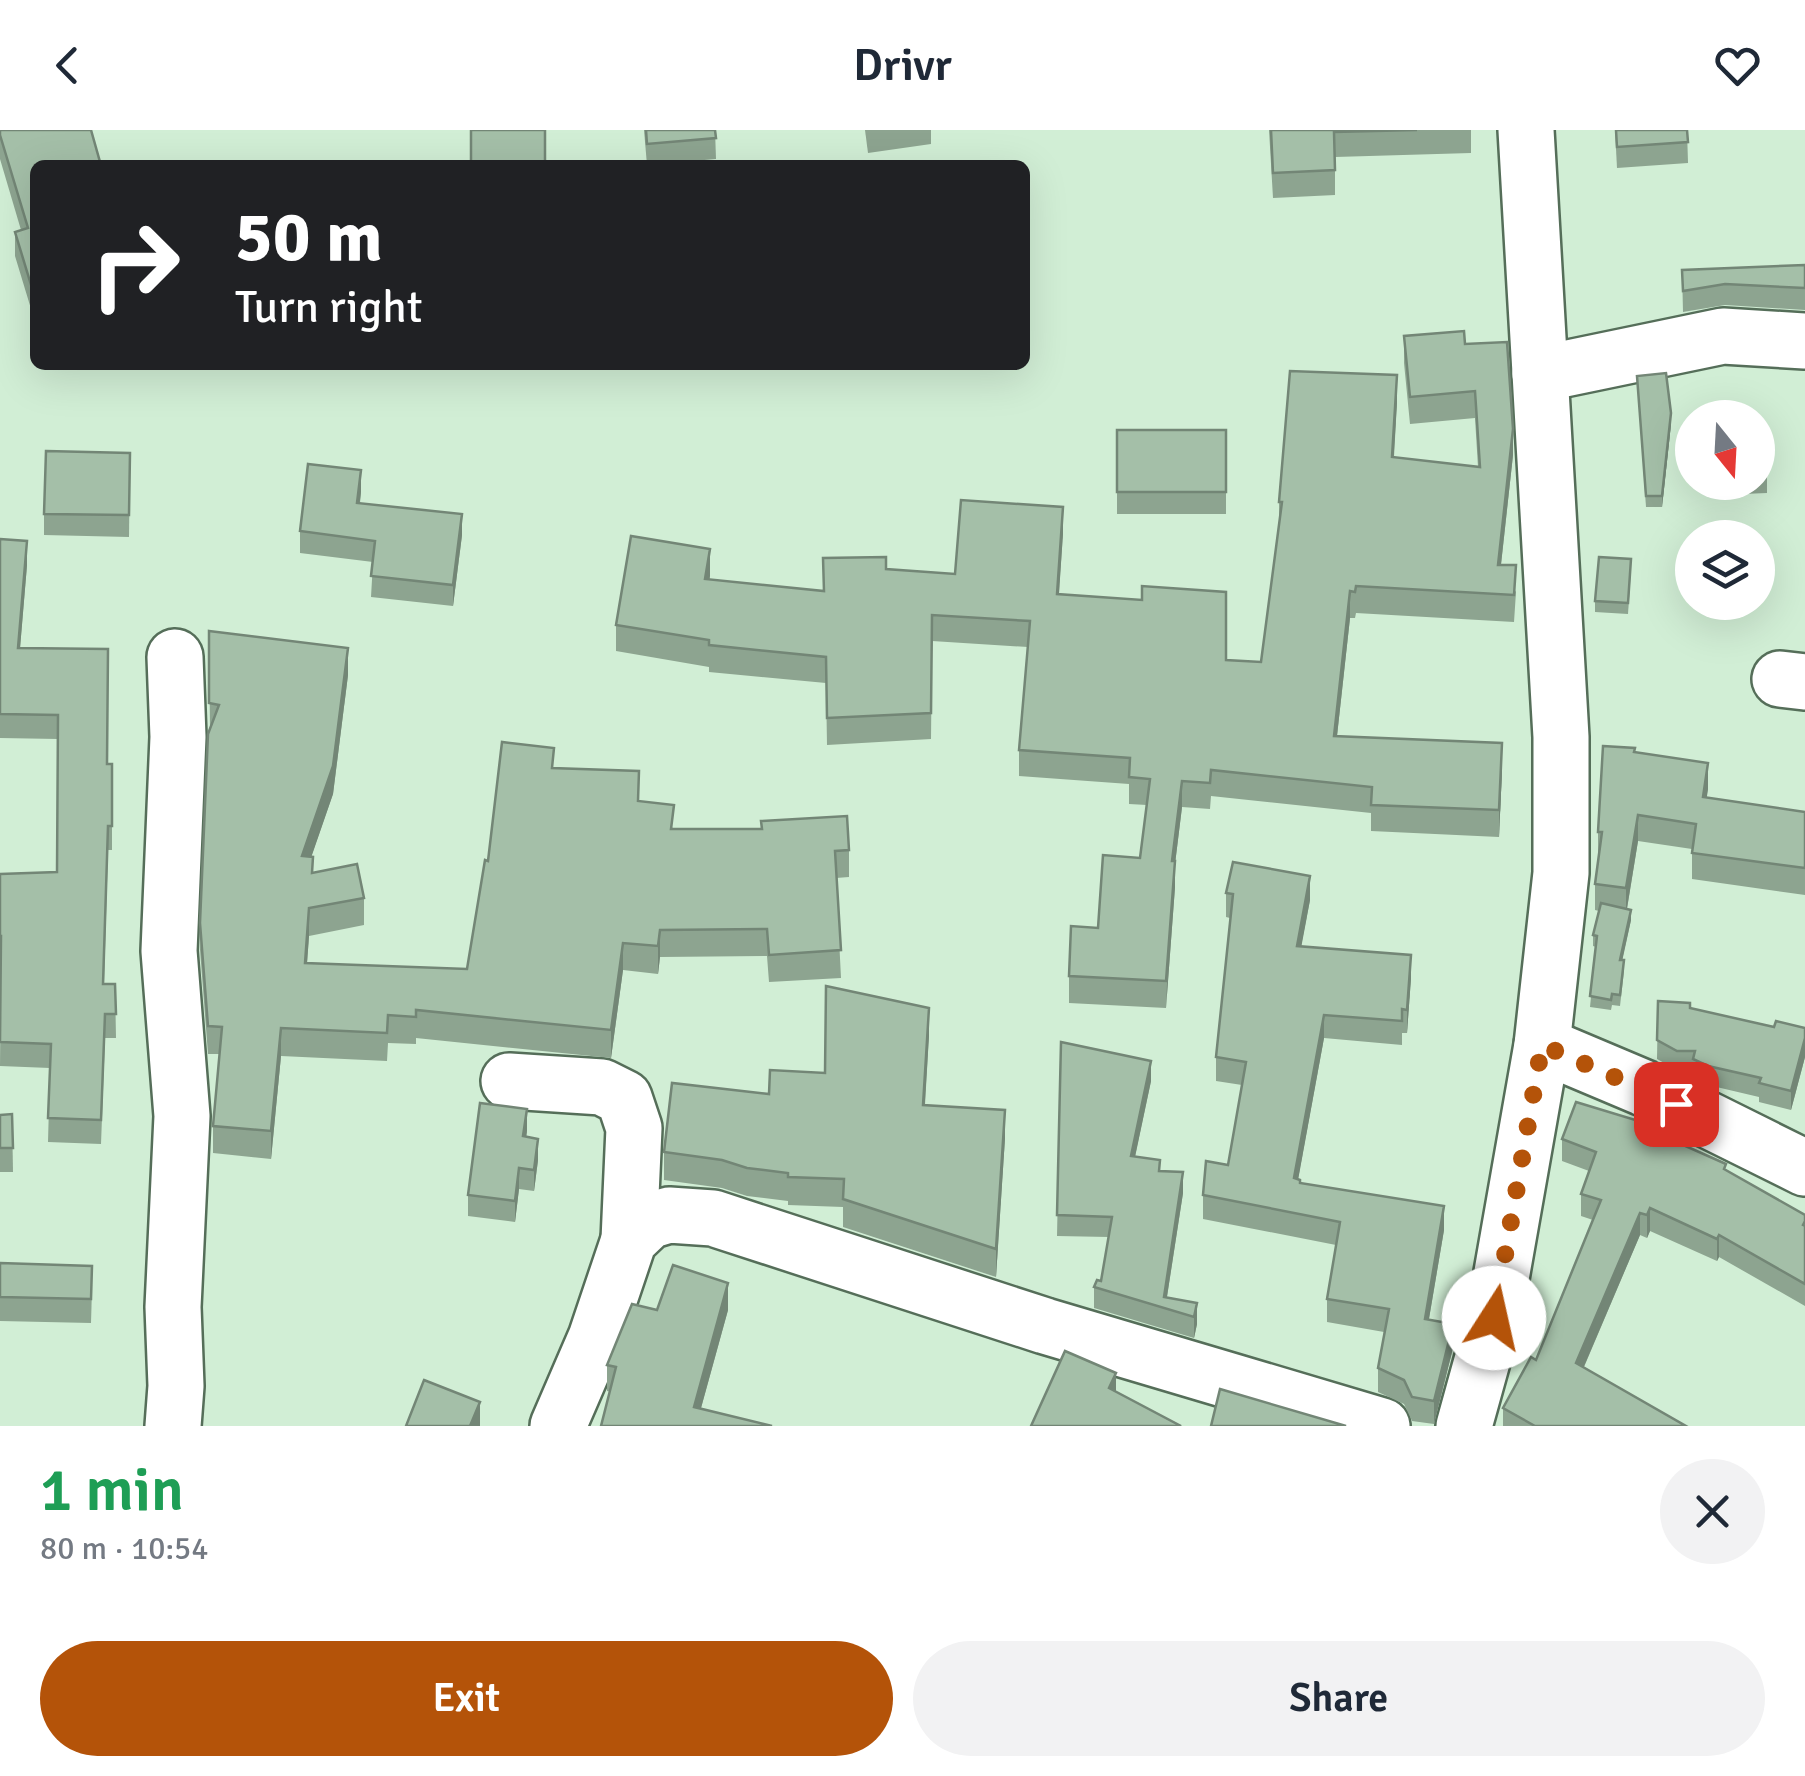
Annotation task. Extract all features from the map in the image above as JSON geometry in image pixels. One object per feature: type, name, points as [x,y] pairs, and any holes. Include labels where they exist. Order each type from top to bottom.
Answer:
[{"type":"street","points":[[1464,1426],[1494,1318],[1542,1045],[1560,873],[1561,737],[1526,130]]},
{"type":"street","points":[[1540,374],[1724,336],[1805,342]]},
{"type":"street","points":[[173,1426],[173,1306],[182,1116],[169,951],[178,737],[175,657]]},
{"type":"street","points":[[1542,1045],[1644,1088],[1805,1168]]},
{"type":"street","points":[[510,1081],[602,1087],[624,1098],[634,1128],[630,1240],[596,1338],[558,1426]]},
{"type":"street","points":[[630,1240],[649,1221],[670,1214],[713,1218],[1063,1331],[1382,1426]]},
{"type":"building","points":[[0,130],[91,130],[99,160],[30,160],[30,282],[15,232],[28,228]]},
{"type":"building","points":[[471,130],[545,130],[545,160],[471,160]]},
{"type":"building","points":[[646,130],[715,130],[716,138],[647,144]]},
{"type":"building","points":[[1271,130],[1417,130],[1334,132],[1335,170],[1273,173]]},
{"type":"building","points":[[1616,130],[1687,130],[1688,142],[1617,147]]},
{"type":"building","points":[[1805,265],[1805,288],[1725,284],[1683,291],[1682,270]]},
{"type":"building","points":[[1464,331],[1465,344],[1507,342],[1513,429],[1498,565],[1516,565],[1514,595],[1356,586],[1355,592],[1350,591],[1334,736],[1502,743],[1499,810],[1371,805],[1372,787],[1211,770],[1210,783],[1182,781],[1172,861],[1166,981],[1069,976],[1071,926],[1098,928],[1103,855],[1140,858],[1150,779],[1129,777],[1130,758],[1019,750],[1030,621],[932,615],[931,713],[827,718],[826,657],[709,645],[709,640],[616,625],[631,536],[710,549],[705,579],[824,591],[823,558],[886,557],[886,569],[955,574],[961,500],[1063,507],[1057,594],[1142,600],[1142,586],[1226,592],[1226,660],[1261,662],[1282,502],[1290,371],[1397,375],[1392,457],[1480,467],[1475,391],[1410,397],[1404,336]]},
{"type":"building","points":[[1666,373],[1671,413],[1662,496],[1646,496],[1637,376]]},
{"type":"building","points":[[1117,430],[1226,430],[1226,492],[1117,492]]},
{"type":"building","points":[[46,451],[130,453],[129,515],[44,514]]},
{"type":"building","points":[[308,464],[361,470],[357,503],[462,514],[453,585],[371,576],[375,541],[300,531]]},
{"type":"building","points":[[0,539],[27,541],[18,648],[108,649],[107,764],[112,764],[112,826],[108,826],[103,984],[115,984],[116,1014],[105,1014],[101,1120],[48,1118],[51,1044],[0,1042],[0,874],[57,872],[58,715],[0,714]]},
{"type":"building","points":[[1599,557],[1631,559],[1628,603],[1595,601]]},
{"type":"building","points":[[209,631],[348,648],[333,766],[302,856],[313,857],[312,873],[357,864],[364,898],[309,908],[305,963],[467,969],[485,860],[488,861],[502,742],[554,748],[552,768],[639,771],[638,801],[674,805],[671,829],[762,829],[761,821],[847,816],[849,850],[835,851],[841,950],[769,955],[767,929],[660,930],[658,946],[623,943],[611,1030],[416,1010],[416,1017],[388,1015],[387,1033],[281,1028],[271,1131],[213,1126],[222,1027],[208,1026],[200,923],[208,734],[219,705],[209,703]]},
{"type":"building","points":[[1603,746],[1635,748],[1634,752],[1708,763],[1703,797],[1805,812],[1805,868],[1692,853],[1696,824],[1638,815],[1626,888],[1595,884],[1602,832],[1598,832]]},
{"type":"building","points":[[1233,862],[1310,876],[1297,946],[1411,955],[1407,1010],[1402,1009],[1402,1021],[1324,1015],[1294,1178],[1300,1183],[1444,1206],[1425,1319],[1453,1324],[1434,1401],[1412,1397],[1404,1380],[1378,1368],[1389,1309],[1327,1299],[1340,1222],[1203,1195],[1206,1161],[1228,1165],[1246,1062],[1216,1057],[1233,894],[1226,893]]},
{"type":"building","points":[[1601,903],[1631,910],[1620,960],[1624,960],[1620,995],[1612,994],[1611,1000],[1590,996],[1597,936],[1593,935]]},
{"type":"building","points":[[826,986],[929,1008],[923,1105],[1005,1110],[996,1249],[843,1199],[844,1179],[788,1177],[788,1173],[664,1152],[672,1083],[769,1094],[770,1070],[825,1073]]},
{"type":"building","points":[[1658,1001],[1690,1003],[1690,1008],[1774,1027],[1776,1021],[1805,1028],[1791,1091],[1759,1083],[1761,1078],[1708,1066],[1693,1059],[1695,1051],[1677,1051],[1657,1040]]},
{"type":"building","points":[[1061,1042],[1151,1061],[1131,1156],[1160,1160],[1159,1171],[1183,1172],[1164,1297],[1197,1303],[1194,1317],[1094,1287],[1097,1280],[1101,1281],[1112,1217],[1057,1215]]},
{"type":"building","points":[[1576,1102],[1675,1132],[1672,1140],[1726,1164],[1724,1169],[1805,1215],[1805,1284],[1719,1235],[1717,1239],[1650,1208],[1647,1215],[1640,1213],[1576,1363],[1686,1426],[1535,1426],[1503,1408],[1531,1357],[1536,1360],[1601,1200],[1581,1194],[1596,1152],[1562,1139]]},
{"type":"building","points":[[480,1103],[527,1109],[523,1136],[538,1139],[534,1170],[519,1168],[515,1201],[468,1195]]},
{"type":"building","points":[[12,1114],[13,1148],[0,1148],[0,1115]]},
{"type":"building","points":[[0,1263],[92,1266],[91,1299],[0,1297]]},
{"type":"building","points":[[673,1265],[728,1283],[694,1407],[772,1426],[601,1426],[616,1367],[607,1365],[632,1304],[657,1310]]},
{"type":"building","points":[[1065,1351],[1116,1373],[1109,1388],[1181,1426],[1031,1426]]},
{"type":"building","points":[[424,1380],[480,1402],[470,1426],[406,1426]]},
{"type":"building","points":[[1220,1389],[1346,1426],[1211,1426]]},
{"type":"route","points":[[1494,1318],[1542,1045],[1676,1104]]}]
